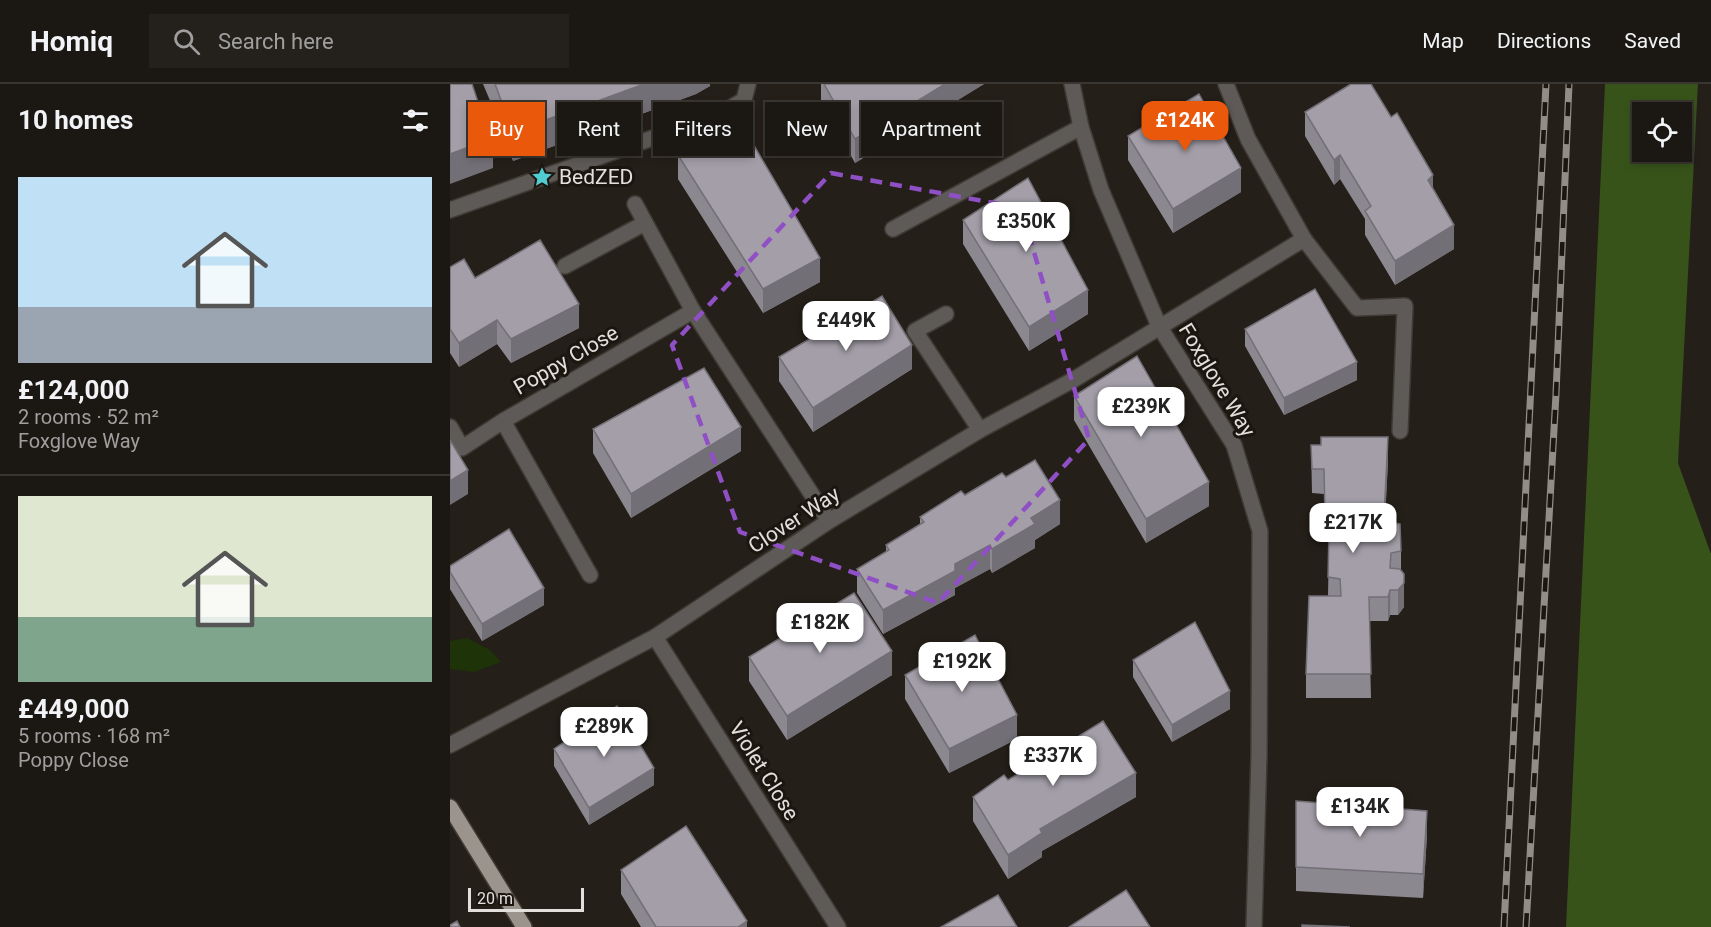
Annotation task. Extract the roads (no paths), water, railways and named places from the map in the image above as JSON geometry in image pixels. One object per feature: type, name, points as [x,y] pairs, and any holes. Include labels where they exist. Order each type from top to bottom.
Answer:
[{"type":"main road","points":[[450,807],[524,927]]},
{"type":"street","points":[[450,210],[720,114],[744,100],[748,84]]},
{"type":"street","name":"Foxglove Way","points":[[1072,84],[1081,127],[1101,190],[1159,326],[1234,445],[1260,531],[1259,756],[1254,927]]},
{"type":"street","points":[[1226,84],[1248,140],[1304,239],[1357,308],[1405,306],[1400,431]]},
{"type":"street","points":[[893,229],[1081,127]]},
{"type":"street","points":[[635,204],[693,311],[829,521]]},
{"type":"street","points":[[565,266],[645,223]]},
{"type":"street","name":"Clover Way","points":[[450,745],[655,637],[829,521],[980,430],[1073,380],[1304,239]]},
{"type":"street","name":"Poppy Close","points":[[450,427],[462,448],[503,421],[693,311]]},
{"type":"street","points":[[946,314],[915,331],[980,430]]},
{"type":"street","points":[[503,421],[590,575]]},
{"type":"street","name":"Violet Close","points":[[655,637],[838,927]]},
{"type":"railway","points":[[1504,927],[1546,84]]},
{"type":"railway","points":[[1526,927],[1556,394],[1569,84]]},
{"type":"place","name":"BedZED","points":[[542,177]]}]
